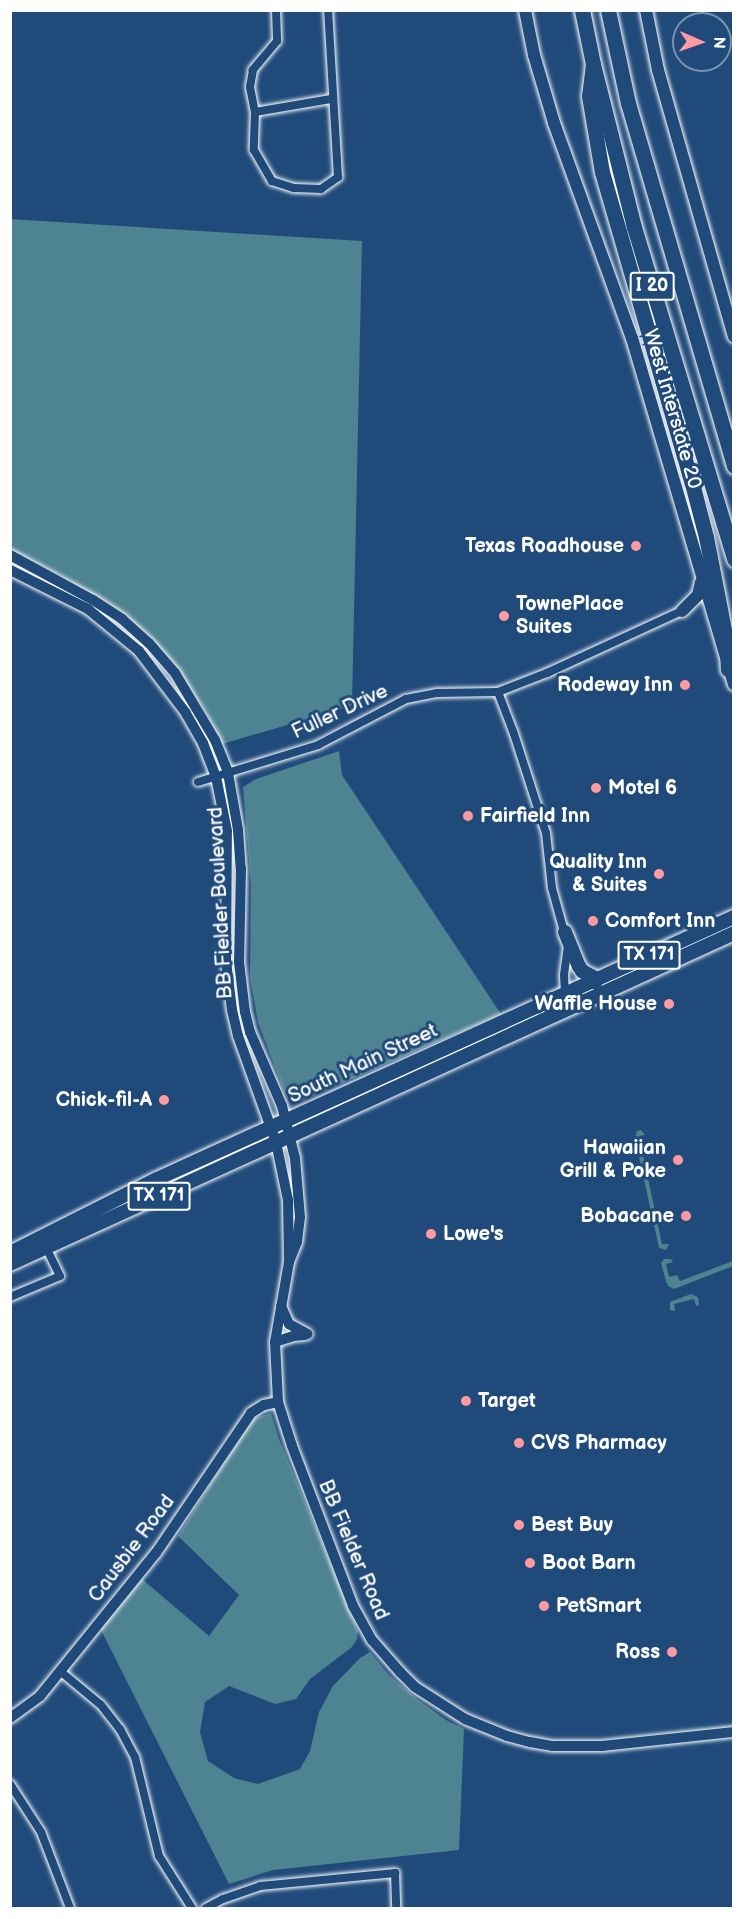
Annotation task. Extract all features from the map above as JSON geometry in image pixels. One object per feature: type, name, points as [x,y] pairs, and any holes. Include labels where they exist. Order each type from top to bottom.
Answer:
[{"type":"highway","name":"I 20","points":[[582,10],[593,64],[634,227],[734,559]]},
{"type":"highway","name":"I 20","points":[[608,10],[628,103],[734,466]]},
{"type":"highway","points":[[593,64],[589,96],[602,172],[698,504],[727,645],[731,677]]},
{"type":"highway","points":[[695,333],[706,348],[734,430]]},
{"type":"main road","name":"West Interstate 20","points":[[525,10],[534,55],[554,123],[632,338],[701,581],[731,677]]},
{"type":"main road","points":[[646,10],[658,70],[734,336]]},
{"type":"main road","points":[[682,610],[698,595],[701,581]]},
{"type":"main road","points":[[682,610],[701,609],[712,617]]},
{"type":"main road","name":"South Main Street","points":[[10,1253],[157,1179],[597,979],[732,915]]},
{"type":"main road","points":[[565,933],[582,971],[597,979],[592,988],[576,999],[576,1006]]},
{"type":"main road","name":"South Main Street","points":[[10,1264],[48,1249],[276,1142],[733,934]]},
{"type":"main road","points":[[543,1021],[560,1004],[565,993]]},
{"type":"street","points":[[276,10],[277,41],[253,70],[250,87],[255,112],[254,150],[272,181],[294,188],[321,189],[338,177],[331,99],[328,10]]},
{"type":"street","points":[[255,112],[331,99]]},
{"type":"street","name":"BB Fielder Boulevard","points":[[10,555],[93,600],[122,619],[149,643],[175,673],[215,740],[228,774],[240,850],[242,993],[250,1032],[286,1121],[300,1190],[297,1242],[289,1262]]},
{"type":"street","name":"BB Fielder Boulevard","points":[[10,570],[88,609],[139,651],[186,713],[203,743],[216,777],[227,831],[226,961],[232,1010],[238,1036],[276,1142],[288,1200],[289,1262]]},
{"type":"street","points":[[565,993],[564,975],[568,946],[552,888],[546,833],[514,734],[498,693],[682,610]]},
{"type":"street","name":"Fuller Drive","points":[[198,782],[318,745],[405,699],[437,693],[498,693]]},
{"type":"street","points":[[10,1297],[60,1276],[48,1249]]},
{"type":"street","name":"BB Fielder Road","points":[[289,1262],[275,1342],[278,1402],[292,1446],[353,1606],[372,1640],[415,1687],[445,1708],[486,1729],[552,1746],[602,1746],[734,1732]]},
{"type":"street","points":[[275,1342],[308,1334],[294,1328],[284,1318],[281,1299]]},
{"type":"street","name":"Causbie Road","points":[[10,1718],[40,1696],[156,1553],[251,1413],[264,1405],[278,1402]]},
{"type":"street","points":[[60,1671],[101,1705],[120,1729],[135,1757],[159,1856],[192,1908]]},
{"type":"street","points":[[10,1784],[41,1832],[70,1908]]},
{"type":"street","points":[[206,1908],[260,1886],[394,1873],[396,1908]]},
{"type":"green space","points":[[10,219],[362,241],[352,706],[222,744],[206,712],[187,683],[128,618],[59,574],[11,550]]},
{"type":"green space","points":[[339,751],[342,775],[501,1014],[303,1100],[286,1096],[258,1022],[250,977],[251,885],[243,787],[256,779]]},
{"type":"green space","points":[[641,1130],[645,1135],[639,1136],[662,1244],[669,1244],[666,1250],[659,1248],[635,1138],[637,1131]]},
{"type":"green space","points":[[664,1259],[671,1259],[673,1262],[666,1264],[669,1277],[677,1275],[680,1281],[733,1261],[733,1266],[674,1289],[668,1286],[666,1281],[661,1263]]},
{"type":"green space","points":[[691,1294],[698,1297],[699,1305],[696,1306],[694,1299],[674,1304],[675,1311],[670,1310],[670,1302]]},
{"type":"green space","points":[[271,1413],[279,1439],[358,1631],[357,1639],[352,1647],[310,1679],[296,1699],[275,1704],[229,1686],[205,1702],[200,1732],[208,1761],[234,1778],[258,1784],[300,1769],[310,1751],[319,1712],[333,1686],[360,1658],[370,1652],[388,1674],[417,1699],[446,1720],[464,1729],[459,1850],[273,1870],[229,1884],[100,1628],[142,1579],[209,1636],[239,1595],[178,1536],[252,1419]]},
{"type":"place","name":"Texas Roadhouse","points":[[636,546]]},
{"type":"place","name":"TownePlace Suites","points":[[504,616]]},
{"type":"place","name":"Rodeway Inn","points":[[685,685]]},
{"type":"place","name":"Motel 6","points":[[596,788]]},
{"type":"place","name":"Fairfield Inn","points":[[468,816]]},
{"type":"place","name":"Quality Inn & Suites","points":[[659,874]]},
{"type":"place","name":"Comfort Inn","points":[[593,921]]},
{"type":"place","name":"Waffle House","points":[[669,1004]]},
{"type":"place","name":"Chick-fil-A","points":[[164,1100]]},
{"type":"place","name":"Hawaiian Grill & Poke","points":[[678,1160]]},
{"type":"place","name":"Bobacane","points":[[686,1216]]},
{"type":"place","name":"Lowe's","points":[[431,1234]]},
{"type":"place","name":"Target","points":[[466,1401]]},
{"type":"place","name":"CVS Pharmacy","points":[[519,1443]]},
{"type":"place","name":"Best Buy","points":[[519,1525]]},
{"type":"place","name":"Boot Barn","points":[[530,1563]]},
{"type":"place","name":"PetSmart","points":[[544,1606]]},
{"type":"place","name":"Ross","points":[[672,1652]]}]
